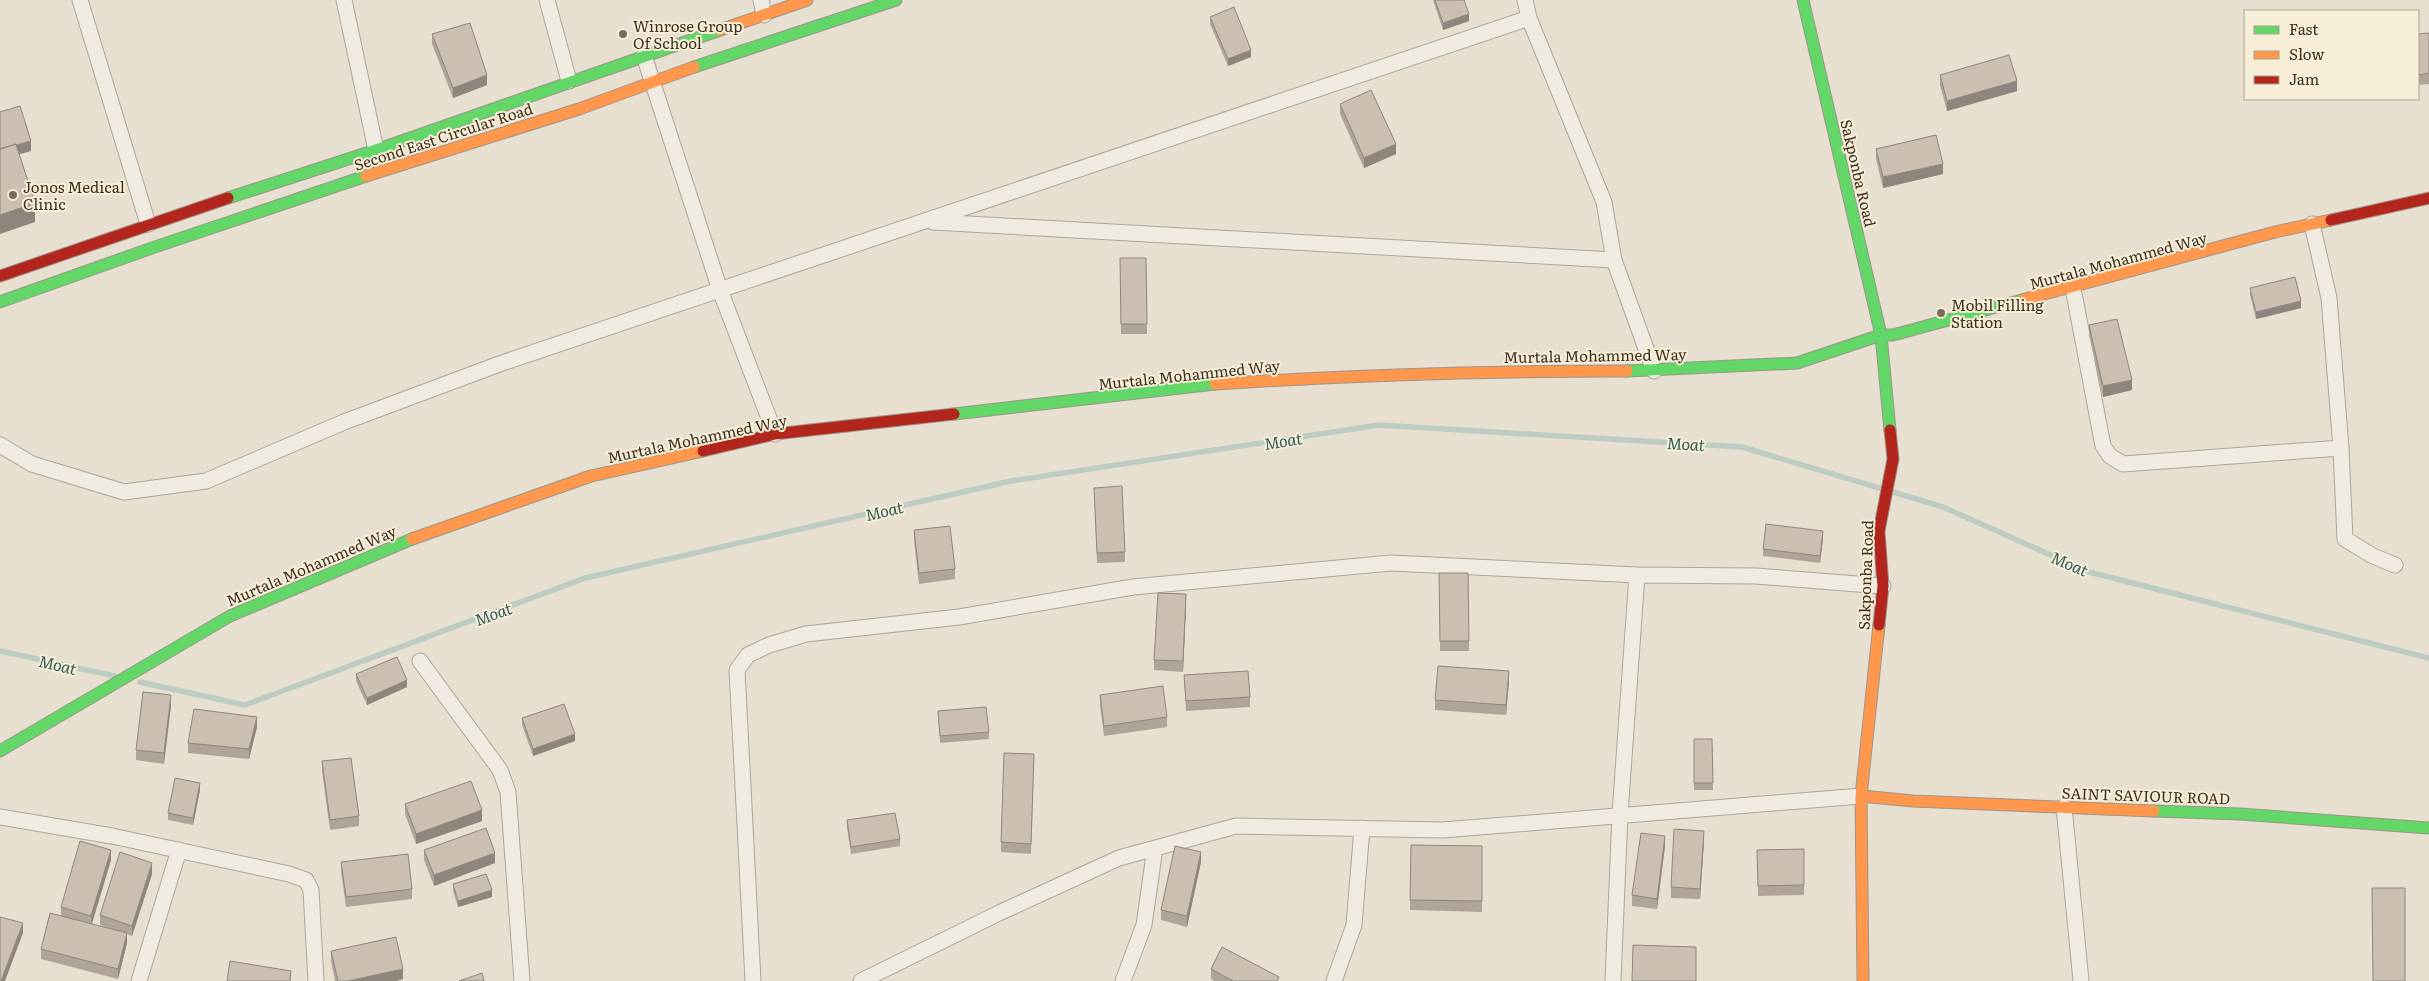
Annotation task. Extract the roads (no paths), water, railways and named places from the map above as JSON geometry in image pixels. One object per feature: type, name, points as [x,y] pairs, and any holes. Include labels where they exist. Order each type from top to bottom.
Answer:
[{"type":"street","points":[[80,0],[148,224]]},
{"type":"street","points":[[344,0],[376,150]]},
{"type":"street","points":[[547,0],[569,82]]},
{"type":"street","name":"Second East Circular Road","points":[[0,276],[148,224],[376,150],[644,56],[762,8],[808,0]]},
{"type":"street","name":"Second East Circular Road","points":[[0,302],[152,248],[388,169],[579,109],[896,0]]},
{"type":"street","points":[[1524,0],[1529,18],[1604,202],[1614,260],[1654,371]]},
{"type":"street","name":"Sakponba Road","points":[[1803,0],[1881,335],[1893,459],[1879,531],[1883,586],[1861,796],[1862,981]]},
{"type":"street","points":[[0,445],[32,464],[124,492],[206,481],[344,422],[502,363],[1529,18]]},
{"type":"street","points":[[644,56],[720,290],[776,434]]},
{"type":"street","name":"Murtala Mohammed Way","points":[[0,751],[230,616],[389,547],[591,476],[715,446],[776,434],[1216,384],[1351,375],[1504,371],[1654,371],[1797,363],[1881,335],[1893,335],[2073,288],[2275,232],[2429,198]]},
{"type":"street","points":[[924,222],[1614,260]]},
{"type":"street","points":[[2312,224],[2328,298],[2341,448],[2345,539],[2373,556],[2395,565]]},
{"type":"street","points":[[2073,288],[2103,446],[2110,456],[2123,464],[2341,448]]},
{"type":"street","points":[[753,981],[737,670],[748,656],[770,645],[806,634],[959,617],[1133,587],[1391,563],[1637,575],[1756,576],[1883,586]]},
{"type":"street","points":[[1613,981],[1620,814],[1637,575]]},
{"type":"street","points":[[420,661],[500,770],[508,792],[522,981]]},
{"type":"street","points":[[861,981],[1042,893],[1119,858],[1236,826],[1443,830],[1620,814],[1861,796]]},
{"type":"street","name":"SAINT SAVIOUR ROAD","points":[[1861,796],[1913,801],[2240,814],[2429,828]]},
{"type":"street","points":[[2064,807],[2081,981]]},
{"type":"street","points":[[0,817],[112,836],[289,874],[306,880],[311,890],[316,981]]},
{"type":"street","points":[[1334,981],[1354,925],[1362,828]]},
{"type":"street","points":[[1123,981],[1144,925],[1155,848]]},
{"type":"street","points":[[139,981],[179,850]]},
{"type":"waterway","name":"Moat","points":[[140,682],[245,705],[585,578],[1011,481],[1379,425],[1742,447],[1943,507],[2089,572],[2429,658]]},
{"type":"waterway","name":"Moat","points":[[0,651],[115,676]]},
{"type":"place","name":"Winrose Group Of School","points":[[623,34]]},
{"type":"place","name":"Jonos Medical Clinic","points":[[13,195]]},
{"type":"place","name":"Mobil Filling Station","points":[[1941,313]]}]
